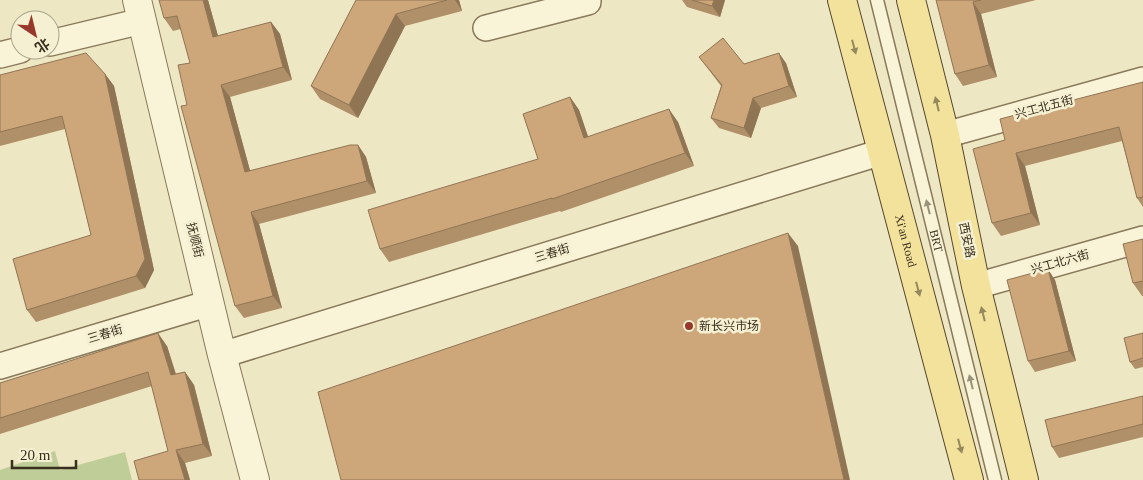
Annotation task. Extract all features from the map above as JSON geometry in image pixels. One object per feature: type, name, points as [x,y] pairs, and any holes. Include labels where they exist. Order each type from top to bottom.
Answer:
[{"type":"main road","name":"Xi'an Road","points":[[842,0],[969,480]]},
{"type":"main road","name":"西安路","points":[[911,0],[944,134],[976,286],[1024,480]]},
{"type":"street","points":[[486,28],[588,2],[588,0]]},
{"type":"street","points":[[60,39],[140,10]]},
{"type":"street","name":"抚顺街","points":[[140,10],[222,355],[255,480]]},
{"type":"street","name":"兴工北五街","points":[[944,134],[1143,80]]},
{"type":"street","name":"三春街","points":[[222,355],[882,152]]},
{"type":"street","name":"兴工北六街","points":[[976,286],[1143,239]]},
{"type":"street","name":"三春街","points":[[0,366],[210,303]]},
{"type":"lane","name":"BRT","points":[[877,0],[995,480]]},
{"type":"green space","points":[[55,451],[60,470],[125,452],[132,480],[0,480],[0,470]]},
{"type":"building","points":[[159,0],[203,0],[213,37],[271,22],[283,67],[221,85],[245,172],[350,145],[358,145],[367,181],[251,212],[273,296],[235,306],[181,106],[187,105],[178,65],[190,63],[177,16],[164,18]]},
{"type":"building","points":[[356,0],[447,0],[396,14],[349,105],[311,86]]},
{"type":"building","points":[[692,0],[714,0],[712,6]]},
{"type":"building","points":[[936,0],[981,0],[973,2],[989,65],[955,74]]},
{"type":"building","points":[[723,38],[744,64],[779,53],[789,86],[753,98],[744,128],[711,118],[722,85],[699,57]]},
{"type":"building","points":[[86,53],[105,74],[145,259],[136,276],[27,310],[13,259],[91,235],[62,116],[0,132],[0,75]]},
{"type":"building","points":[[1143,82],[1143,197],[1137,198],[1119,127],[1016,153],[1031,213],[992,223],[973,149],[1005,140],[1000,119]]},
{"type":"building","points":[[570,97],[584,138],[669,109],[685,153],[552,199],[380,249],[368,210],[538,159],[523,114]]},
{"type":"building","name":"新长兴市场","points":[[788,233],[844,480],[341,480],[318,392]]},
{"type":"building","points":[[1143,239],[1143,281],[1133,283],[1123,244]]},
{"type":"building","points":[[1048,269],[1069,351],[1028,361],[1007,280]]},
{"type":"building","points":[[158,333],[171,375],[185,372],[203,444],[176,450],[185,480],[139,480],[134,461],[168,451],[148,372],[0,418],[0,383]]},
{"type":"building","points":[[1143,333],[1143,358],[1130,362],[1124,338]]},
{"type":"building","points":[[1143,396],[1143,424],[1052,447],[1045,420]]},
{"type":"place","name":"新长兴市场","points":[[689,326]]}]
